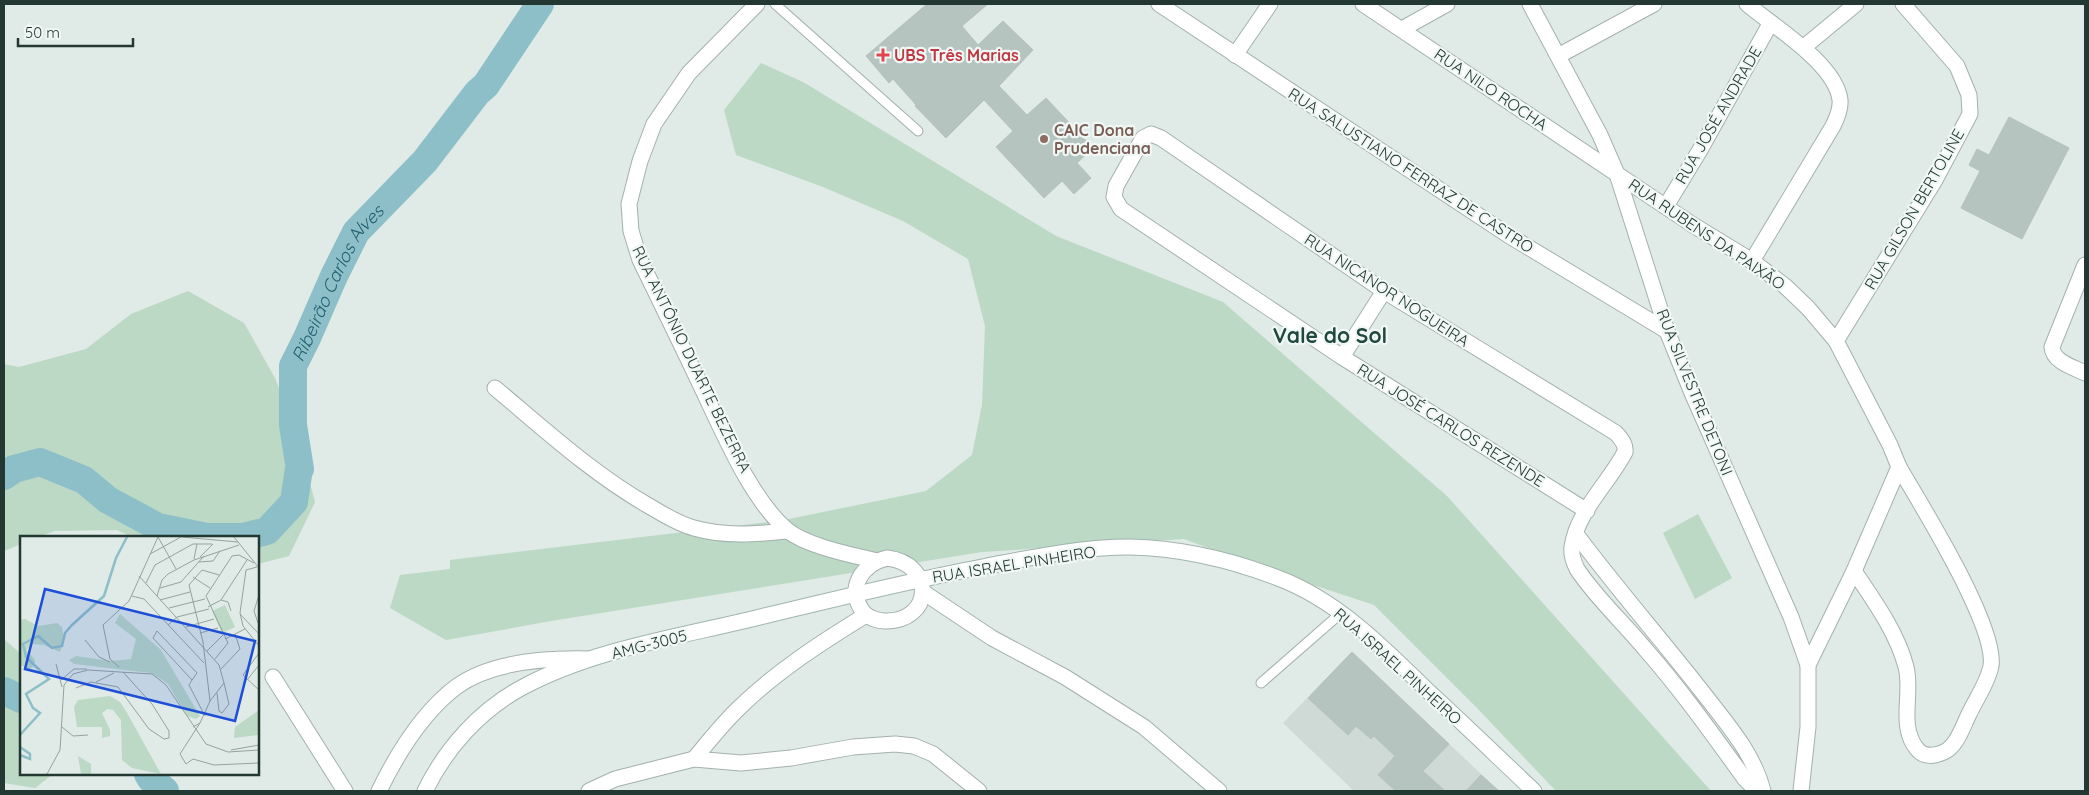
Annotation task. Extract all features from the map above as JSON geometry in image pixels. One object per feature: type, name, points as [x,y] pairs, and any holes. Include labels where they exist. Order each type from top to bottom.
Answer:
[{"type":"street","name":"RUA ANTÔNIO DUARTE BEZERRA","points":[[757,4],[689,73],[654,124],[640,161],[629,204],[631,231],[640,260],[729,445],[769,512],[788,531],[839,552],[877,561],[888,558],[898,559],[908,564],[922,586],[992,638],[1065,677],[1144,727],[1219,791]]},
{"type":"street","name":"RUA SALUSTIANO FERRAZ DE CASTRO","points":[[1158,4],[1508,235],[1667,331]]},
{"type":"street","points":[[1235,55],[1270,4]]},
{"type":"street","name":"RUA NILO ROCHA","points":[[1363,4],[1617,174]]},
{"type":"street","points":[[1402,29],[1447,4]]},
{"type":"street","name":"RUA SILVESTRE DETONI","points":[[1530,4],[1600,135],[1617,174],[1667,331],[1692,393],[1791,617],[1808,665],[1808,727],[1801,791]]},
{"type":"street","points":[[1558,56],[1654,4]]},
{"type":"street","points":[[1746,4],[1770,24],[1804,47],[1832,77],[1840,100],[1840,110],[1833,126],[1752,261]]},
{"type":"street","points":[[1804,47],[1856,4]]},
{"type":"street","name":"RUA GILSON BERTOLINE","points":[[1836,341],[1934,180],[1970,114],[1969,95],[1956,66],[1903,4]]},
{"type":"street","name":"RUA JOSÉ ANDRADE","points":[[1666,206],[1700,150],[1770,24]]},
{"type":"street","name":"RUA NICANOR NOGUEIRA","points":[[1143,138],[1151,134],[1161,138],[1384,291],[1616,433],[1625,445],[1625,452],[1587,510]]},
{"type":"street","name":"RUA JOSÉ CARLOS REZENDE","points":[[1143,138],[1114,193],[1117,205],[1126,214],[1342,357],[1587,510]]},
{"type":"street","name":"RUA RUBENS DA PAIXÃO","points":[[1617,174],[1752,261],[1785,286],[1803,302],[1836,341],[1890,445],[1899,467],[1943,542],[1984,628],[1991,665],[1987,678],[1958,738],[1947,751],[1928,756],[1921,753],[1914,743],[1908,725],[1907,669],[1891,630],[1854,571]]},
{"type":"street","points":[[2085,264],[2053,342],[2052,351],[2056,357],[2085,373]]},
{"type":"street","points":[[1342,357],[1384,291]]},
{"type":"street","points":[[495,388],[574,454],[626,492],[692,528],[738,536],[788,531]]},
{"type":"street","points":[[1808,665],[1854,571],[1899,467]]},
{"type":"street","points":[[1587,510],[1572,548],[1577,568],[1686,697],[1745,780],[1756,791]]},
{"type":"street","points":[[1576,534],[1611,581],[1674,656],[1735,735],[1754,765],[1763,791]]},
{"type":"street","name":"RUA ISRAEL PINHEIRO","points":[[922,586],[1037,556],[1129,547],[1197,553],[1280,578],[1320,599],[1341,613],[1395,659],[1534,791]]},
{"type":"street","points":[[877,561],[868,566],[860,575],[856,594],[860,606],[866,615],[882,621],[903,618],[916,608],[922,600],[922,586]]},
{"type":"street","name":"AMG-3005","points":[[425,791],[443,760],[462,736],[494,705],[524,687],[588,659],[856,594],[922,586]]},
{"type":"street","points":[[694,758],[739,707],[776,676],[819,645],[866,615]]},
{"type":"street","points":[[379,791],[399,755],[426,717],[456,687],[477,676],[520,662],[554,658],[588,659]]},
{"type":"street","points":[[273,677],[345,791]]},
{"type":"street","points":[[589,791],[615,779],[694,758],[741,764],[791,758],[853,747],[895,744],[914,746],[933,754],[979,791]]},
{"type":"lane","points":[[775,4],[918,130]]},
{"type":"lane","points":[[1261,683],[1341,613]]},
{"type":"shaded area","points":[[1352,652],[1499,791],[1354,791],[1283,723]]},
{"type":"green space","points":[[761,63],[803,82],[1056,236],[1223,302],[1447,496],[1711,791],[1556,791],[1478,709],[1374,605],[1262,568],[1184,539],[982,552],[551,621],[446,640],[390,608],[400,575],[450,569],[450,560],[784,520],[926,491],[972,455],[982,405],[985,326],[968,259],[903,221],[823,187],[736,155],[724,110]]},
{"type":"green space","points":[[188,291],[244,323],[275,378],[297,435],[315,502],[289,556],[259,564],[259,536],[130,536],[117,530],[55,531],[41,536],[20,536],[20,544],[4,551],[4,364],[19,367],[86,349],[131,314]]},
{"type":"green space","points":[[1698,514],[1732,578],[1695,599],[1663,533]]},
{"type":"green space","points":[[4,639],[20,653],[20,775],[52,775],[35,788],[4,783]]},
{"type":"building","points":[[927,4],[988,4],[962,26],[978,45],[1003,21],[1033,50],[999,86],[1027,115],[1046,98],[1093,148],[1077,163],[1091,178],[1074,194],[1062,181],[1044,198],[996,147],[1013,131],[984,100],[946,138],[915,106],[893,79],[889,83],[866,56]]},
{"type":"building","points":[[2009,117],[2069,148],[2022,239],[1961,208],[1980,171],[1969,165],[1977,149],[1989,155]]},
{"type":"building","points":[[1352,652],[1449,744],[1423,771],[1445,791],[1396,791],[1378,775],[1395,756],[1374,736],[1371,739],[1356,726],[1348,735],[1308,698]]},
{"type":"building","points":[[1481,775],[1499,791],[1466,791]]},
{"type":"waterway","name":"Ribeirão Carlos Alves","points":[[247,536],[267,531],[294,502],[300,469],[293,425],[293,366],[356,232],[425,161],[477,93],[486,85],[540,4]]},
{"type":"waterway","name":"Ribeirão Carlos Alves","points":[[4,476],[14,469],[40,462],[84,480],[108,500],[158,527],[202,536]]},
{"type":"waterway","name":"Ribeirão Carlos Alves","points":[[4,691],[20,699]]},
{"type":"waterway","name":"Ribeirão Carlos Alves","points":[[149,775],[165,791]]},
{"type":"place","name":"UBS Três Marias","points":[[883,55]]},
{"type":"place","name":"CAIC Dona Prudenciana","points":[[1044,139]]},
{"type":"district","name":"Vale do Sol","points":[[1330,335]]}]
